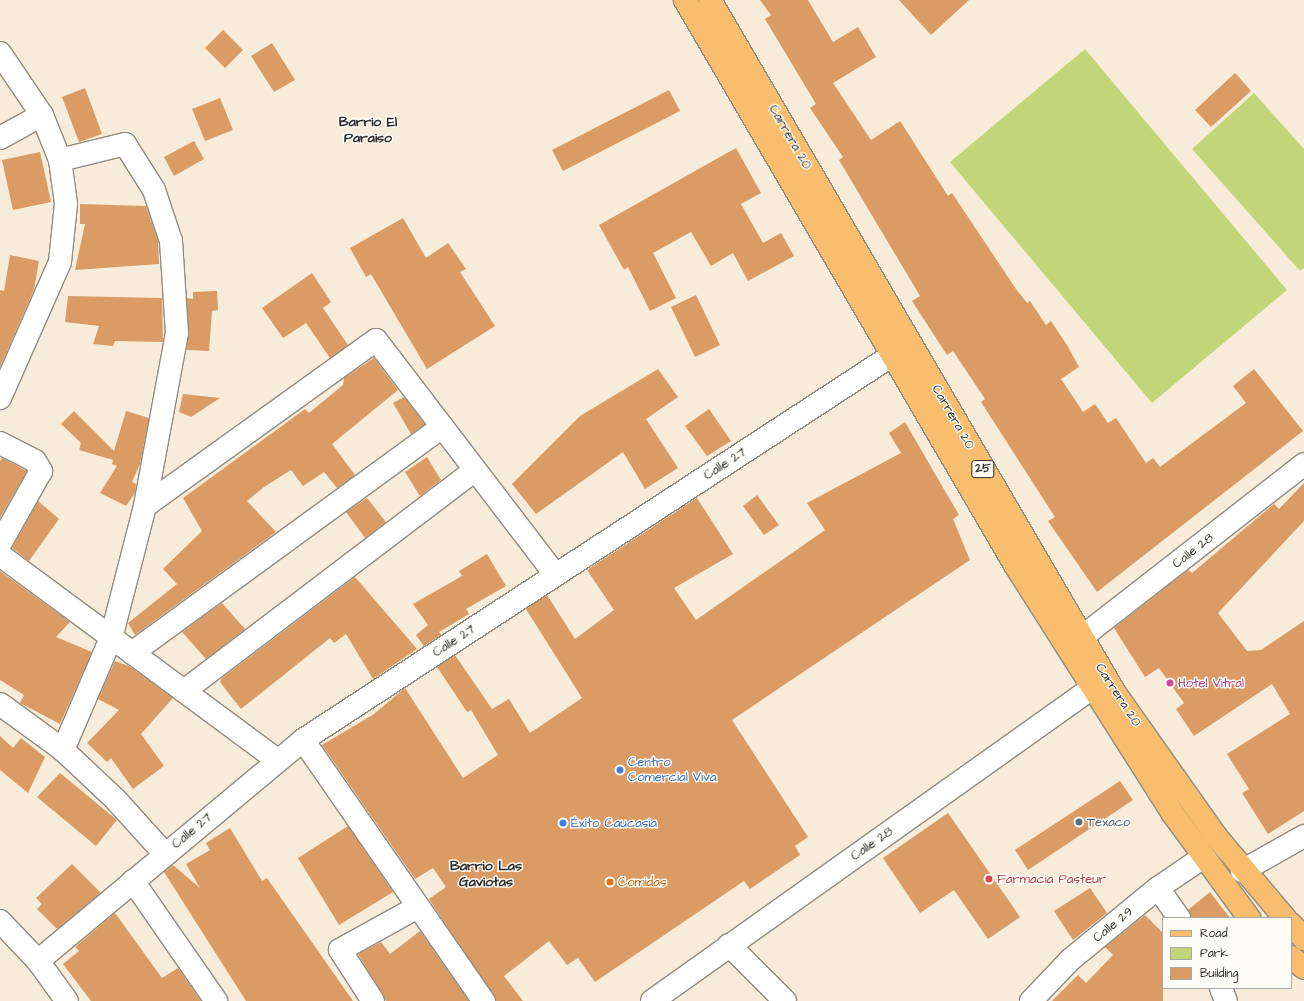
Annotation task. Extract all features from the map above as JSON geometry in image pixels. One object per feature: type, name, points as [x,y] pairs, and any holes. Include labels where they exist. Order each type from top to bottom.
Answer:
[{"type":"main road","name":"Carrera 20","points":[[685,0],[894,354],[1015,565],[1092,688],[1202,858],[1249,917]]},
{"type":"main road","name":"Carrera 20","points":[[710,0],[1115,693],[1242,871],[1284,917]]},
{"type":"main road","points":[[1292,925],[1304,939]]},
{"type":"main road","points":[[1292,958],[1304,968]]},
{"type":"street","points":[[0,53],[42,115],[60,160],[66,204],[60,262],[0,398]]},
{"type":"street","points":[[0,138],[42,115]]},
{"type":"street","points":[[60,160],[125,144],[154,190],[171,241],[177,333],[145,506],[111,638],[62,750]]},
{"type":"street","points":[[145,506],[376,340],[555,574]]},
{"type":"street","name":"Calle 27","points":[[38,961],[303,740],[894,354]]},
{"type":"street","points":[[132,653],[442,427]]},
{"type":"street","points":[[0,443],[35,461],[41,471],[0,544]]},
{"type":"street","name":"Calle 28","points":[[1082,637],[1304,464]]},
{"type":"street","points":[[184,691],[475,470]]},
{"type":"street","points":[[0,556],[278,760]]},
{"type":"street","name":"Calle 28","points":[[652,1001],[1092,688]]},
{"type":"street","points":[[0,704],[62,750],[116,800],[166,854]]},
{"type":"street","points":[[303,740],[484,1001]]},
{"type":"street","points":[[1242,871],[1304,836]]},
{"type":"street","name":"Calle 29","points":[[1031,1001],[1070,960],[1158,888],[1202,858]]},
{"type":"street","points":[[133,881],[216,1001]]},
{"type":"street","points":[[1158,888],[1178,917]]},
{"type":"street","points":[[373,1001],[340,950],[418,907]]},
{"type":"street","points":[[0,920],[38,961],[67,1001]]},
{"type":"street","points":[[729,945],[785,1001]]},
{"type":"street","points":[[1221,989],[1226,1001]]},
{"type":"green space","points":[[1085,49],[1287,290],[1152,403],[950,162]]},
{"type":"green space","points":[[1254,93],[1304,149],[1304,268],[1300,271],[1192,149]]},
{"type":"building","points":[[760,0],[808,0],[833,42],[858,27],[876,57],[833,83],[871,140],[900,121],[948,196],[952,193],[1016,289],[1027,303],[1030,301],[1046,325],[1051,321],[1067,345],[1079,367],[1061,379],[1083,412],[1095,404],[1108,423],[1116,418],[1146,463],[1153,458],[1160,467],[1246,403],[1233,386],[1254,369],[1303,431],[1097,592],[1048,521],[1055,517],[981,402],[985,399],[953,351],[947,355],[912,301],[920,296],[839,160],[843,157],[810,108],[816,104],[765,19],[771,15]]},
{"type":"building","points":[[899,0],[969,0],[931,35]]},
{"type":"building","points":[[223,30],[243,50],[225,68],[205,48]]},
{"type":"building","points":[[272,43],[295,80],[274,92],[251,56]]},
{"type":"building","points":[[1235,73],[1251,91],[1211,127],[1195,110]]},
{"type":"building","points":[[85,88],[102,134],[79,142],[62,97]]},
{"type":"building","points":[[669,90],[680,111],[563,171],[552,150]]},
{"type":"building","points":[[220,98],[233,130],[205,141],[192,109]]},
{"type":"building","points":[[194,141],[204,159],[174,176],[164,157]]},
{"type":"building","points":[[736,148],[761,193],[741,204],[763,243],[781,233],[794,256],[748,281],[733,253],[711,266],[691,232],[653,253],[676,298],[650,311],[628,267],[624,270],[599,225]]},
{"type":"building","points":[[40,152],[51,202],[13,210],[2,160]]},
{"type":"building","points":[[80,204],[146,206],[158,241],[159,264],[75,270],[85,224],[80,224]]},
{"type":"building","points":[[403,218],[426,258],[448,243],[466,269],[460,272],[495,326],[427,369],[371,274],[366,277],[350,248]]},
{"type":"building","points":[[10,255],[39,261],[34,290],[0,367],[0,290],[4,291]]},
{"type":"building","points":[[312,273],[331,302],[323,308],[348,345],[330,358],[306,323],[283,338],[262,308]]},
{"type":"building","points":[[217,291],[218,310],[212,311],[209,351],[187,350],[187,298],[193,299],[193,292]]},
{"type":"building","points":[[696,295],[720,345],[695,357],[671,307]]},
{"type":"building","points":[[68,296],[162,298],[163,342],[115,341],[113,346],[93,344],[99,326],[65,322]]},
{"type":"building","points":[[374,358],[398,390],[332,444],[355,475],[337,488],[324,472],[303,486],[291,470],[264,487],[247,501],[276,532],[135,635],[128,623],[177,584],[163,569],[202,531],[183,498],[305,409],[309,413],[343,385],[344,378]]},
{"type":"building","points":[[658,369],[678,397],[646,419],[678,468],[645,489],[623,452],[536,514],[512,484],[580,416]]},
{"type":"building","points":[[183,394],[220,398],[191,417],[179,412]]},
{"type":"building","points":[[404,397],[425,424],[411,434],[393,403]]},
{"type":"building","points":[[709,409],[731,441],[707,456],[685,426]]},
{"type":"building","points":[[74,411],[114,451],[126,411],[149,418],[140,464],[132,482],[136,484],[135,493],[126,506],[100,493],[117,466],[112,464],[113,460],[79,450],[81,443],[61,424]]},
{"type":"building","name":"Centro Comercial Viva","points":[[905,422],[959,515],[953,519],[970,560],[732,720],[808,837],[795,846],[800,855],[750,889],[744,881],[595,982],[578,958],[567,965],[549,941],[504,976],[523,1001],[496,1001],[429,899],[446,887],[433,868],[415,879],[322,745],[374,714],[405,688],[463,778],[498,755],[471,710],[467,712],[437,667],[455,655],[492,709],[509,699],[530,733],[582,698],[526,609],[547,595],[575,639],[614,610],[587,570],[697,498],[733,554],[674,588],[696,620],[825,530],[807,503],[901,453],[889,433]]},
{"type":"building","points":[[427,457],[441,480],[420,496],[405,472]]},
{"type":"building","points":[[2,458],[27,471],[0,518],[0,461]]},
{"type":"building","points":[[1304,483],[1304,521],[1218,613],[1247,651],[1261,650],[1304,621],[1304,811],[1268,834],[1242,793],[1249,789],[1227,754],[1290,714],[1272,684],[1194,736],[1176,709],[1184,703],[1159,668],[1145,677],[1114,628],[1188,570],[1192,573],[1274,504],[1279,509]]},
{"type":"building","points":[[757,495],[779,525],[764,535],[743,506]]},
{"type":"building","points":[[367,498],[386,522],[365,538],[346,512]]},
{"type":"building","points":[[38,501],[59,519],[29,561],[12,548]]},
{"type":"building","points":[[487,554],[506,586],[466,609],[469,614],[439,632],[441,635],[424,646],[416,635],[428,625],[413,604],[462,576],[459,571]]},
{"type":"building","points":[[0,571],[70,622],[56,637],[92,652],[60,724],[20,703],[24,695],[0,680]]},
{"type":"building","points":[[355,577],[417,649],[373,679],[346,634],[334,643],[330,638],[241,709],[220,682],[222,678]]},
{"type":"building","points":[[222,603],[245,629],[206,659],[182,632]]},
{"type":"building","points":[[115,661],[129,666],[173,698],[141,734],[164,766],[133,789],[111,758],[107,762],[87,743],[119,710],[98,699]]},
{"type":"building","points":[[0,736],[13,748],[21,738],[45,757],[28,793],[0,770]]},
{"type":"building","points":[[60,773],[117,820],[96,846],[37,797]]},
{"type":"building","name":"Texaco","points":[[1120,781],[1133,800],[1028,870],[1015,850]]},
{"type":"building","points":[[948,813],[1020,917],[988,939],[954,890],[920,913],[883,858]]},
{"type":"building","points":[[348,826],[393,892],[339,925],[298,858]]},
{"type":"building","points":[[230,828],[262,881],[267,878],[353,1001],[246,1001],[164,872],[173,865],[200,888],[186,864],[210,850],[206,843]]},
{"type":"building","points":[[72,864],[101,893],[57,929],[37,909],[42,904],[36,898]]},
{"type":"building","points":[[1090,888],[1107,913],[1073,940],[1054,911]]},
{"type":"building","points":[[1210,892],[1229,917],[1191,917],[1188,910]]},
{"type":"building","points":[[115,913],[162,978],[178,968],[201,1001],[91,1001],[63,964],[79,951],[75,947]]},
{"type":"building","points":[[1145,915],[1162,932],[1163,1001],[1052,1001],[1078,975],[1086,983],[1113,955],[1105,947]]},
{"type":"building","points":[[420,931],[469,1001],[386,1001],[358,954],[381,942],[390,954]]},
{"type":"place","name":"Hotel Vitral","points":[[1170,683]]},
{"type":"place","name":"Centro Comercial Viva","points":[[620,770]]},
{"type":"place","name":"Texaco","points":[[1079,822]]},
{"type":"place","name":"Éxito Caucasia","points":[[563,823]]},
{"type":"place","name":"Farmacia Pasteur","points":[[989,879]]},
{"type":"place","name":"Comidas","points":[[610,882]]},
{"type":"district","name":"Barrio El Paraiso","points":[[368,130]]},
{"type":"district","name":"Barrio Las Gaviotas","points":[[486,874]]}]
